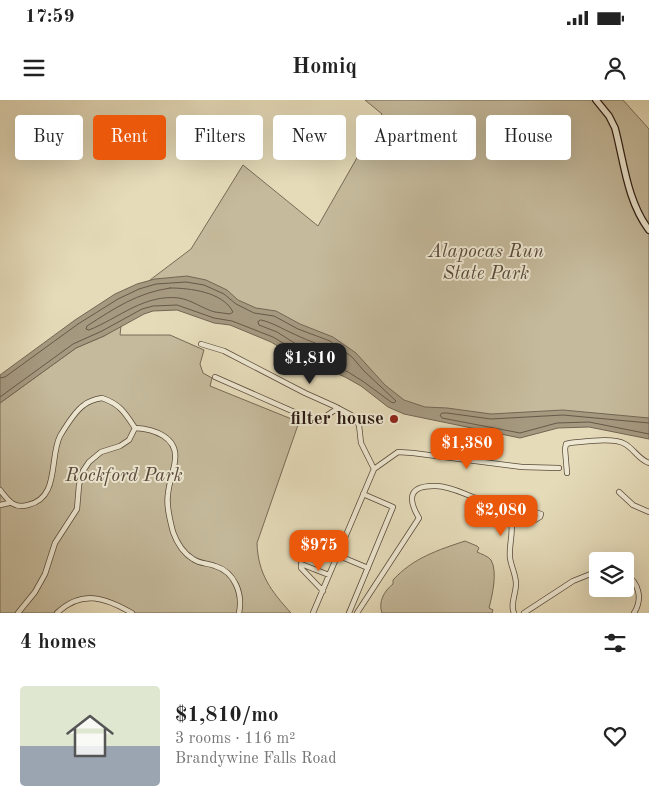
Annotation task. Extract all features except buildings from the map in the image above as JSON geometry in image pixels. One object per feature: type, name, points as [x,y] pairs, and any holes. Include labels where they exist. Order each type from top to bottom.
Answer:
[{"type":"street","points":[[596,100],[609,116],[614,128],[634,204],[649,230]]},
{"type":"street","points":[[201,344],[224,351],[351,415],[359,425],[361,443],[374,469]]},
{"type":"street","points":[[215,377],[317,422],[338,408]]},
{"type":"street","points":[[0,505],[9,503],[22,507],[31,505],[45,493],[49,488],[53,473],[56,447],[60,436],[84,405],[102,398],[115,402],[135,428]]},
{"type":"street","points":[[18,613],[35,592],[45,574],[55,543],[77,509],[79,485],[83,471],[89,462],[100,452],[120,446],[130,440],[135,428]]},
{"type":"street","points":[[135,428],[146,429],[162,435],[171,442],[175,461],[168,501],[171,525],[176,539],[181,548],[191,558],[220,568],[231,576],[238,590],[239,613]]},
{"type":"street","points":[[567,473],[565,449],[566,444],[570,443],[614,440],[623,443],[640,459],[649,463]]},
{"type":"street","points":[[313,613],[374,469],[398,452],[413,452],[522,467],[559,468]]},
{"type":"street","points":[[356,613],[419,518],[411,500],[415,490],[436,486],[492,503],[505,510],[511,522],[512,533],[509,552],[516,581],[512,608],[514,613]]},
{"type":"street","points":[[0,490],[9,503]]},
{"type":"street","points":[[619,492],[633,505],[649,512]]},
{"type":"street","points":[[349,613],[393,507],[363,494]]},
{"type":"street","points":[[511,522],[526,521]]},
{"type":"street","points":[[337,555],[368,568]]},
{"type":"street","points":[[323,591],[301,568],[301,564],[329,575]]},
{"type":"street","points":[[524,613],[573,581],[589,575]]},
{"type":"street","points":[[634,582],[638,589],[638,600],[634,613]]},
{"type":"street","points":[[57,613],[69,604],[83,599],[94,598],[110,602],[132,613]]},
{"type":"green space","name":"Alapocas Run State Park","points":[[365,100],[623,100],[649,129],[649,429],[410,412],[352,372],[154,287],[150,280],[191,249],[243,165],[318,226],[356,160],[476,160],[476,115],[382,114]]},
{"type":"green space","name":"Rockford Park","points":[[121,326],[120,335],[170,335],[204,350],[200,364],[203,373],[212,378],[210,386],[299,422],[257,543],[263,573],[277,597],[291,613],[132,613],[115,603],[83,599],[57,613],[0,613],[0,403],[76,348],[104,336]]},
{"type":"green space","points":[[465,541],[477,546],[479,548],[477,552],[490,559],[493,565],[494,584],[489,608],[493,610],[492,613],[382,613],[383,597],[393,584],[393,580],[401,572],[417,560]]},
{"type":"water","points":[[187,276],[206,280],[227,290],[238,300],[256,308],[276,311],[300,324],[333,337],[356,353],[385,385],[404,400],[425,407],[491,414],[563,410],[649,418],[649,439],[589,427],[558,428],[520,438],[404,414],[388,407],[361,386],[345,377],[291,354],[271,342],[230,325],[214,323],[177,310],[153,311],[144,314],[104,336],[76,348],[0,403],[0,375],[75,320],[115,294],[137,284],[155,279]]},
{"type":"place","name":"filter house","points":[[394,419]]}]
